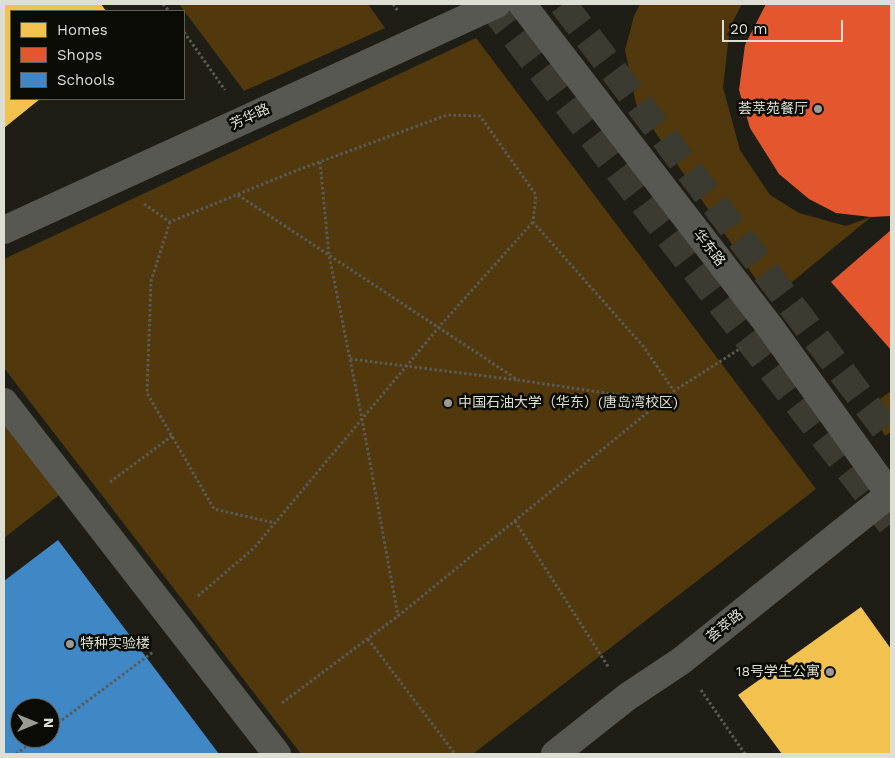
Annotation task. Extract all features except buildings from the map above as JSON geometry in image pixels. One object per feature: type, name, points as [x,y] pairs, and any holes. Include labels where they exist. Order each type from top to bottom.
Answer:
[{"type":"street","name":"芳华路","points":[[4,230],[497,4]]},
{"type":"street","name":"华东路","points":[[522,4],[770,327],[891,494]]},
{"type":"street","points":[[4,402],[277,754]]},
{"type":"street","name":"荟萃路","points":[[555,754],[628,697],[681,661],[891,494]]},
{"type":"path","points":[[185,33],[246,119]]},
{"type":"path","points":[[60,721],[176,625],[254,548],[276,523],[439,327],[533,222],[536,194],[480,116],[448,115],[320,162],[170,222],[150,281],[146,393],[214,509],[276,523]]},
{"type":"path","points":[[320,162],[329,255],[362,419],[398,616]]},
{"type":"path","points":[[111,181],[170,222]]},
{"type":"path","points":[[238,194],[518,380]]},
{"type":"path","points":[[533,222],[643,346],[674,391]]},
{"type":"path","points":[[252,722],[288,699],[398,616],[674,391],[732,355],[770,327]]},
{"type":"path","points":[[350,359],[518,380],[660,402]]},
{"type":"path","points":[[82,503],[172,436]]},
{"type":"path","points":[[515,521],[628,697]]},
{"type":"path","points":[[368,639],[455,754]]},
{"type":"path","points":[[681,661],[745,754]]},
{"type":"shaded area","points":[[179,4],[368,4],[385,28],[244,91]]},
{"type":"shaded area","points":[[640,4],[742,4],[730,27],[723,87],[740,150],[770,195],[799,213],[846,226],[871,217],[770,300],[636,104],[625,50],[634,16]]},
{"type":"shaded area","points":[[476,38],[816,489],[473,754],[301,754],[4,368],[4,259]]},
{"type":"shaded area","points":[[891,391],[891,432],[885,436],[869,407]]},
{"type":"shaded area","points":[[4,420],[63,492],[4,538]]},
{"type":"tunnel","points":[[490,4],[891,524]]},
{"type":"tunnel","points":[[563,4],[891,437]]},
{"type":"place","name":"荟萃苑餐厅","points":[[818,109]]},
{"type":"place","name":"中国石油大学（华东）(唐岛湾校区)","points":[[448,403]]},
{"type":"place","name":"特种实验楼","points":[[70,644]]},
{"type":"place","name":"18号学生公寓","points":[[830,672]]}]
